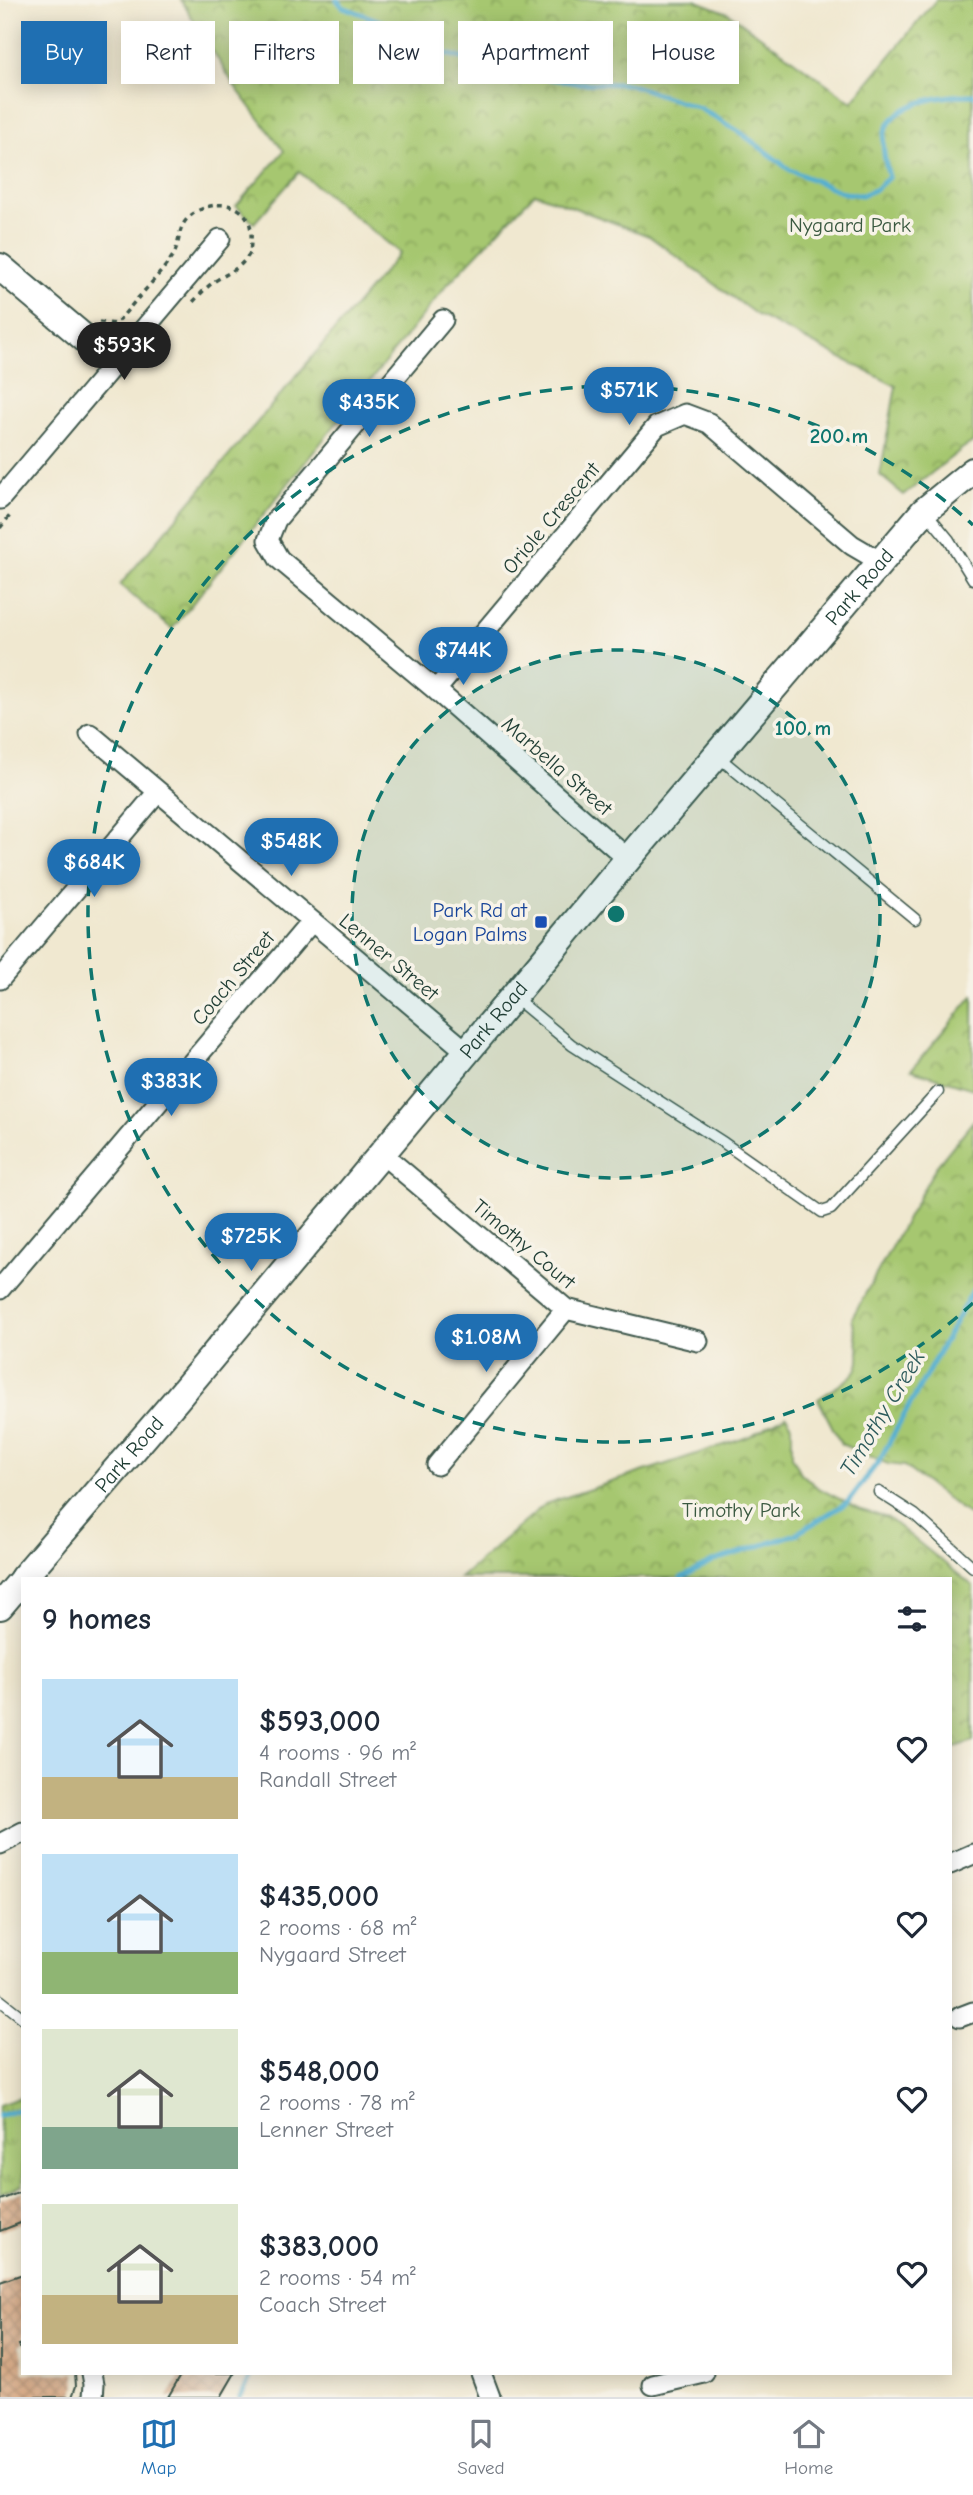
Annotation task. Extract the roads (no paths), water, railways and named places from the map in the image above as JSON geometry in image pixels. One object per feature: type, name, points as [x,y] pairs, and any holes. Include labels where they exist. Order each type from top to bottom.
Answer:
[{"type":"street","points":[[0,499],[220,239]]},
{"type":"street","points":[[0,267],[114,363]]},
{"type":"street","name":"Marbella Street","points":[[443,320],[276,520],[268,540],[279,559],[436,691],[628,859]]},
{"type":"street","name":"Oriole Crescent","points":[[436,691],[657,426],[685,414],[709,423],[852,545],[881,562]]},
{"type":"street","name":"Park Road","points":[[25,1577],[924,511],[973,471]]},
{"type":"street","name":"Lenner Street","points":[[90,734],[466,1051]]},
{"type":"street","points":[[0,979],[157,793]]},
{"type":"street","name":"Coach Street","points":[[0,1289],[312,921]]},
{"type":"street","name":"Timothy Court","points":[[381,1153],[566,1309],[698,1341]]},
{"type":"street","points":[[437,1465],[566,1309]]},
{"type":"street","name":"Park Road","points":[[0,1606],[21,1581]]},
{"type":"street","points":[[0,1844],[21,1833]]},
{"type":"street","points":[[952,1863],[973,1854]]},
{"type":"street","points":[[92,2375],[93,2397]]},
{"type":"street","points":[[482,2375],[490,2397]]},
{"type":"street","points":[[650,2385],[695,2375]]},
{"type":"lane","points":[[924,511],[949,540],[973,579]]},
{"type":"lane","points":[[716,755],[915,919]]},
{"type":"lane","points":[[514,997],[572,1045],[724,1143],[821,1212],[831,1209],[938,1092]]},
{"type":"lane","points":[[879,1492],[915,1515],[973,1567]]},
{"type":"lane","points":[[0,2000],[21,2016]]},
{"type":"waterway","points":[[337,0],[343,7],[383,22],[427,49],[523,74],[576,83],[629,84],[699,108],[741,133],[790,170],[844,193],[862,195],[876,189],[889,177],[884,152],[885,132],[894,118],[903,111],[938,98],[973,95]]},
{"type":"waterway","name":"Timothy Creek","points":[[683,1577],[714,1561],[796,1534],[848,1502],[879,1461],[973,1290]]},
{"type":"waterway","points":[[0,2116],[21,2109]]},
{"type":"waterway","name":"Timothy Creek","points":[[240,2397],[252,2375]]},
{"type":"place","name":"Park Rd at Logan Palms","points":[[541,922]]},
{"type":"park label","name":"Nygaard Park","points":[[850,225]]},
{"type":"park label","name":"Timothy Park","points":[[741,1510]]}]
